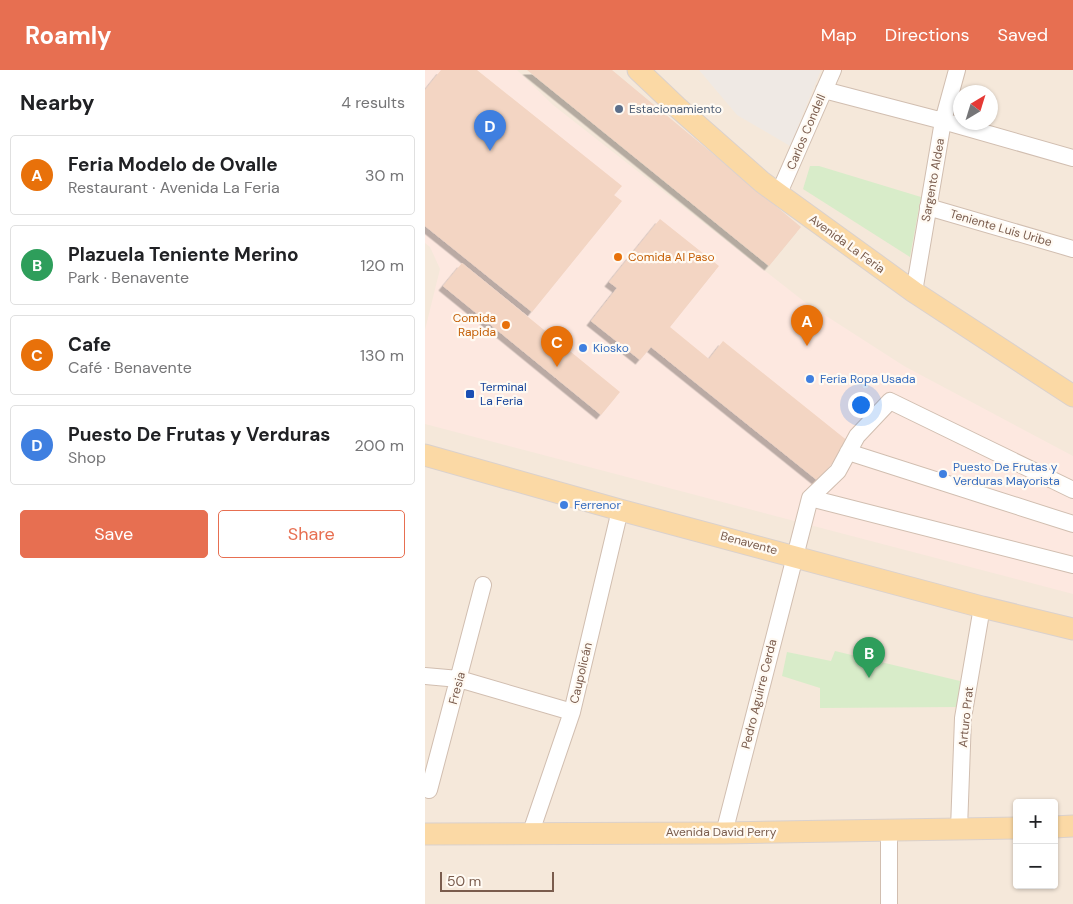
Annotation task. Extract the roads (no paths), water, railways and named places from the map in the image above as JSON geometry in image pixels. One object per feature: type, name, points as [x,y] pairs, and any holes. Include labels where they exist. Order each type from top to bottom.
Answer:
[{"type":"main road","name":"Avenida La Feria","points":[[638,70],[677,107],[779,194],[914,292],[1073,396]]},
{"type":"main road","name":"Benavente","points":[[425,455],[620,510],[794,555],[981,607],[1073,629]]},
{"type":"main road","points":[[1058,827],[1073,826]]},
{"type":"main road","name":"Avenida David Perry","points":[[425,834],[531,832],[724,833],[1013,828]]},
{"type":"street","name":"Carlos Condell","points":[[779,194],[833,70]]},
{"type":"street","name":"Sargento Aldea","points":[[914,292],[943,121],[957,70]]},
{"type":"street","points":[[824,90],[1073,158]]},
{"type":"street","name":"Teniente Luis Uribe","points":[[928,207],[1073,249]]},
{"type":"street","points":[[809,498],[838,471],[857,436],[890,401],[1073,490]]},
{"type":"street","points":[[848,452],[1073,524]]},
{"type":"street","points":[[809,498],[1073,566]]},
{"type":"street","name":"Pedro Aguirre Cerda","points":[[724,833],[809,498]]},
{"type":"street","name":"Caupolicán","points":[[531,832],[572,712],[620,510]]},
{"type":"street","name":"Fresia","points":[[429,790],[483,585]]},
{"type":"street","name":"Arturo Prat","points":[[959,829],[963,718],[981,607]]},
{"type":"street","points":[[425,676],[459,679],[572,712]]},
{"type":"street","points":[[889,830],[889,904]]},
{"type":"place","name":"Estacionamiento","points":[[619,109]]},
{"type":"place","name":"Puesto De Frutas y Verduras","points":[[490,151]]},
{"type":"place","name":"Comida Al Paso","points":[[618,257]]},
{"type":"place","name":"Comida Rapida","points":[[506,325]]},
{"type":"place","name":"Feria Modelo de Ovalle","points":[[807,346]]},
{"type":"place","name":"Kiosko","points":[[583,348]]},
{"type":"place","name":"Cafe","points":[[557,367]]},
{"type":"place","name":"Feria Ropa Usada","points":[[810,379]]},
{"type":"place","name":"Terminal La Feria","points":[[470,394]]},
{"type":"place","name":"Puesto De Frutas y Verduras Mayorista","points":[[943,474]]},
{"type":"place","name":"Ferrenor","points":[[564,505]]},
{"type":"place","name":"Plazuela Teniente Merino","points":[[869,678]]}]
